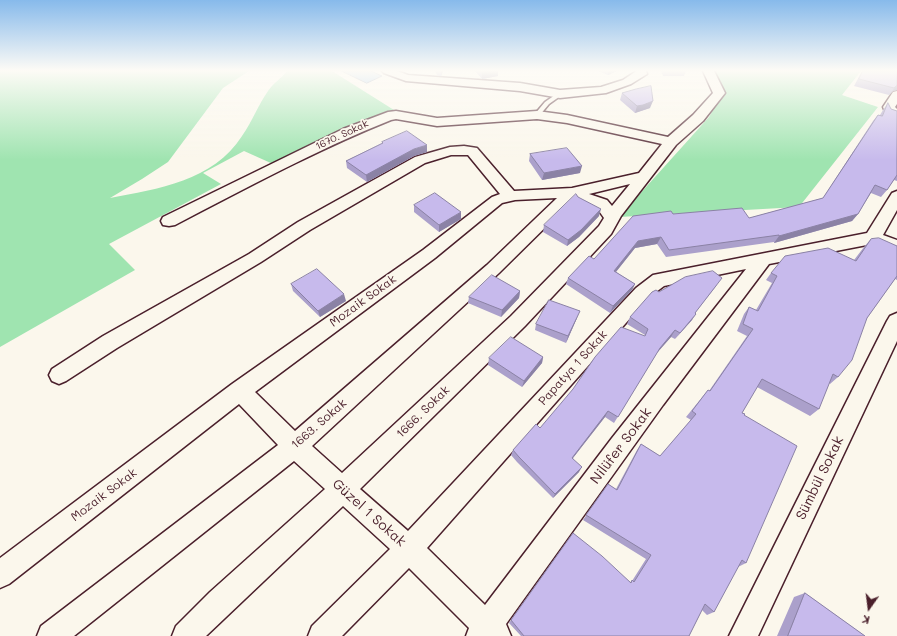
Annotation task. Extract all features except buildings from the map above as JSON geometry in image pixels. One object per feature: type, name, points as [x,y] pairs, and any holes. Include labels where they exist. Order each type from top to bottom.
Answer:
[{"type":"street","points":[[645,176],[671,142],[698,118],[713,101]]},
{"type":"street","points":[[894,101],[889,107],[890,111],[897,114]]},
{"type":"street","name":"1670. Sokak","points":[[169,221],[249,180],[382,117],[396,115],[437,122],[537,115],[567,119],[671,142]]},
{"type":"street","points":[[60,375],[110,342],[255,258],[311,222],[397,172],[431,156],[459,150],[472,151],[482,161],[509,195]]},
{"type":"street","name":"Mozaik Sokak","points":[[0,575],[240,391],[429,254],[497,200],[509,195],[572,193],[645,176]]},
{"type":"street","name":"1666. Sokak","points":[[186,636],[220,602],[343,489],[518,321],[605,230],[612,218],[645,176]]},
{"type":"street","points":[[572,193],[602,204],[612,218]]},
{"type":"street","name":"1663. Sokak","points":[[50,636],[295,446],[493,269],[572,193]]},
{"type":"street","points":[[897,196],[873,238],[897,246]]},
{"type":"street","name":"Papatya 1 Sokak","points":[[322,636],[409,549],[642,293],[659,280],[873,238]]},
{"type":"street","name":"Nilüfer Sokak","points":[[488,633],[708,330],[764,259]]},
{"type":"street","name":"Sümbül Sokak","points":[[744,636],[897,321]]},
{"type":"street","name":"Güzel 1 Sokak","points":[[240,391],[295,446],[409,549],[488,633]]},
{"type":"lane","points":[[537,115],[550,101]]},
{"type":"green space","points":[[0,101],[214,101],[168,162],[110,198],[165,186],[200,173],[216,163],[230,151],[242,136],[262,101],[379,101],[394,110],[273,164],[244,151],[203,173],[221,184],[109,244],[135,270],[0,347]]},
{"type":"green space","points":[[718,101],[859,101],[878,107],[799,207],[619,217],[709,117]]}]
